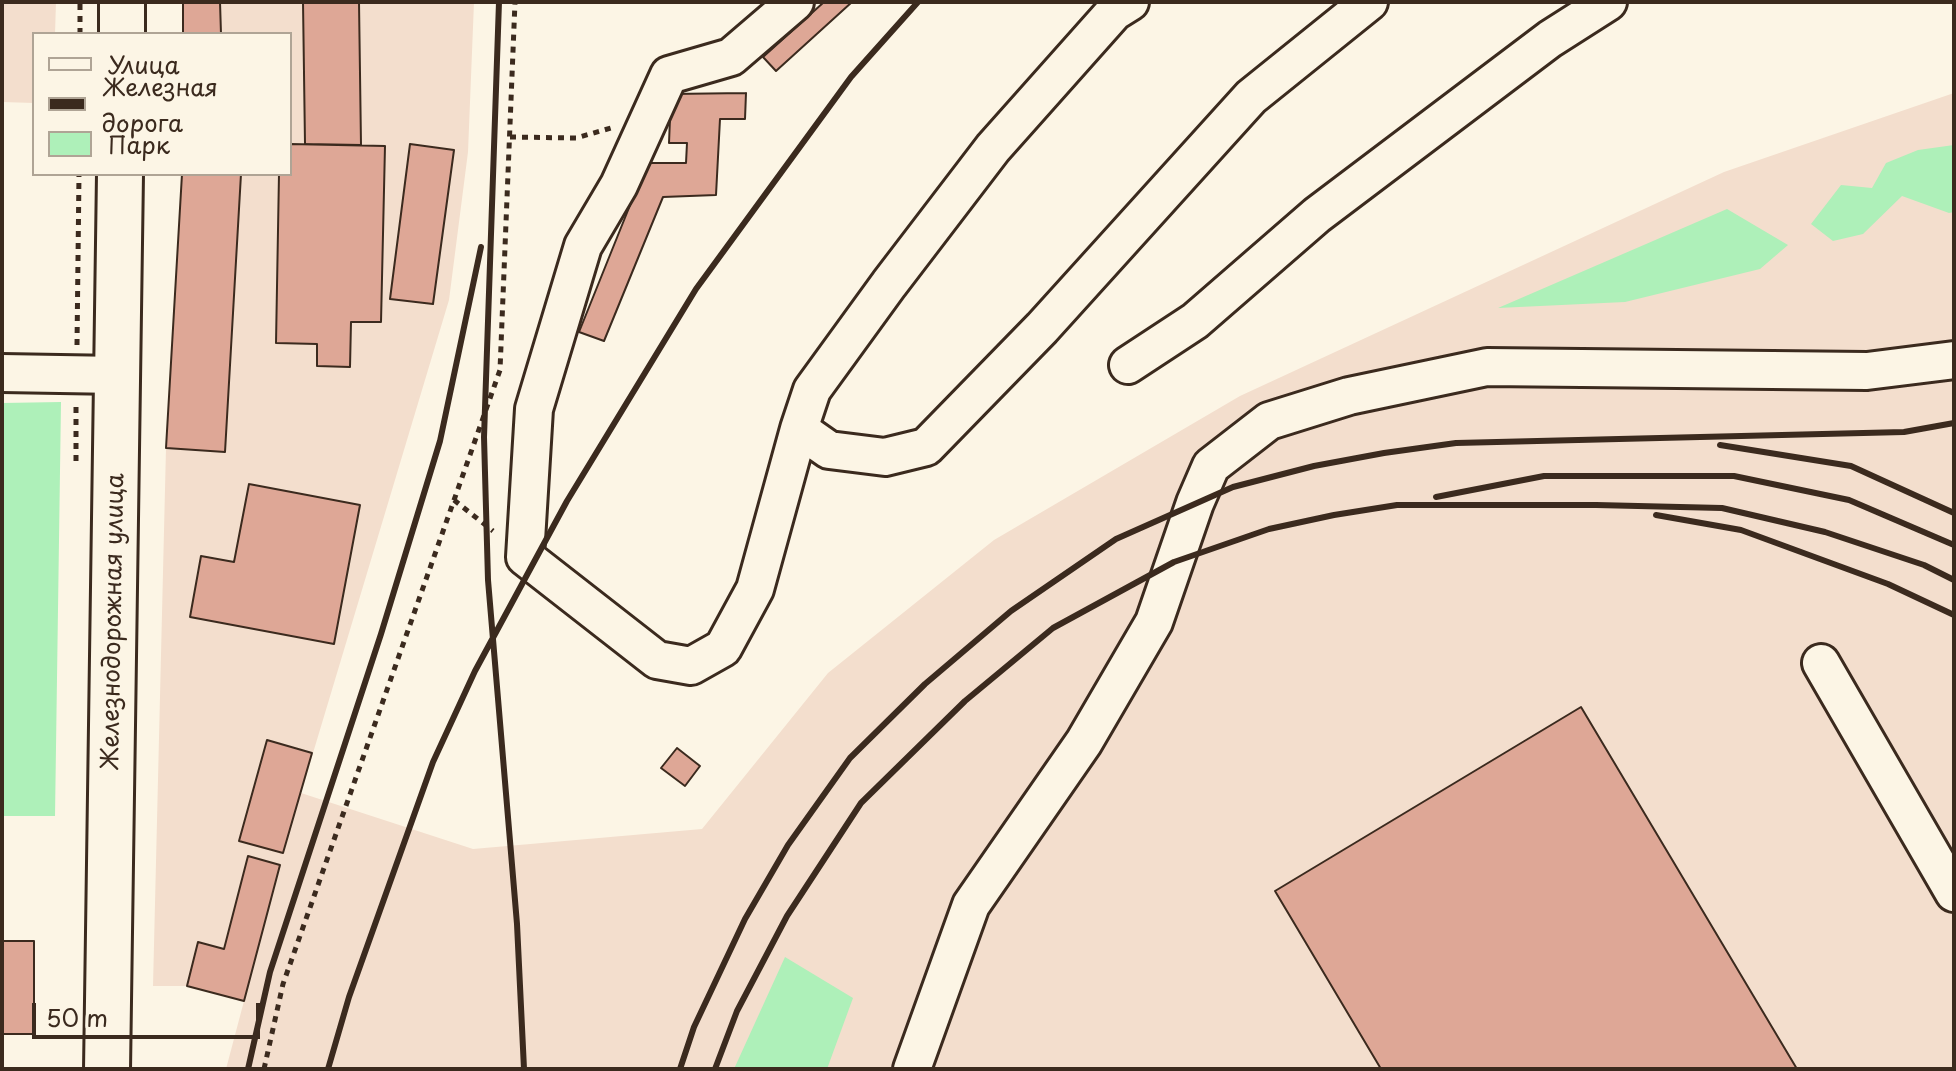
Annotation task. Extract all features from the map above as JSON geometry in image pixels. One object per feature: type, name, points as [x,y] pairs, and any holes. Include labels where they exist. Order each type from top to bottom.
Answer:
[{"type":"main road","points":[[122,2],[122,32]]},
{"type":"main road","name":"Железнодорожная улица","points":[[107,1069],[120,176]]},
{"type":"street","points":[[795,2],[731,57],[669,75],[619,185],[583,246],[534,409],[525,557],[657,660],[691,666],[723,648],[755,589],[812,390],[993,148],[1114,12],[1130,2]]},
{"type":"street","points":[[799,429],[829,450],[885,457],[926,447],[1042,328],[1251,97],[1369,2]]},
{"type":"street","points":[[1128,365],[1195,321],[1317,215],[1550,39],[1608,2]]},
{"type":"street","points":[[912,1069],[971,905],[1084,742],[1154,622],[1211,466],[1269,421],[1349,396],[1487,367],[1867,371],[1954,360]]},
{"type":"street","points":[[2,373],[118,375]]},
{"type":"street","points":[[1821,663],[1954,893]]},
{"type":"path","points":[[80,2],[80,32]]},
{"type":"path","points":[[264,1069],[283,984],[500,370],[515,2]]},
{"type":"path","points":[[510,137],[576,138],[650,117]]},
{"type":"path","points":[[454,500],[525,557]]},
{"type":"shaded area","points":[[2,2],[56,2],[55,32],[32,32],[32,103],[2,102]]},
{"type":"shaded area","points":[[183,2],[474,2],[468,152],[449,300],[301,793],[473,849],[702,829],[828,673],[994,540],[1240,396],[1724,172],[1954,93],[1954,1069],[226,1069],[244,1001],[187,986],[153,986],[166,448],[182,176],[292,176],[292,32],[183,32]]},
{"type":"green space","points":[[1954,145],[1954,212],[1949,213],[1902,196],[1863,234],[1833,241],[1811,224],[1841,185],[1872,188],[1886,163],[1918,150]]},
{"type":"green space","points":[[1727,209],[1788,245],[1760,269],[1625,302],[1498,308]]},
{"type":"green space","points":[[61,402],[55,816],[2,816],[2,403]]},
{"type":"green space","points":[[785,957],[853,998],[827,1069],[734,1069]]},
{"type":"building","points":[[183,2],[220,2],[221,32],[183,32]]},
{"type":"building","points":[[303,2],[359,2],[361,145],[305,144]]},
{"type":"building","points":[[824,2],[852,2],[776,71],[763,57]]},
{"type":"building","points":[[746,93],[745,119],[720,119],[716,195],[663,197],[604,341],[579,332],[647,163],[686,163],[687,143],[669,143],[671,94]]},
{"type":"building","points":[[292,144],[385,146],[381,322],[351,322],[350,367],[317,366],[317,344],[276,343],[279,176],[292,176]]},
{"type":"building","points":[[410,144],[454,150],[433,304],[390,299]]},
{"type":"building","points":[[182,176],[241,176],[225,452],[166,448]]},
{"type":"building","points":[[249,484],[360,505],[334,644],[190,617],[201,556],[234,562]]},
{"type":"building","points":[[1581,707],[1797,1069],[1381,1069],[1275,891]]},
{"type":"building","points":[[267,740],[312,753],[283,853],[239,841]]},
{"type":"building","points":[[677,748],[700,766],[685,786],[661,768]]},
{"type":"building","points":[[248,856],[280,865],[244,1001],[187,986],[198,942],[224,949]]},
{"type":"building","points":[[2,941],[34,941],[34,1034],[2,1034]]},
{"type":"railway","points":[[499,2],[484,437],[488,580],[517,924],[524,1069]]},
{"type":"railway","points":[[328,1069],[349,997],[433,762],[475,671],[567,501],[696,289],[851,77],[918,2]]},
{"type":"railway","points":[[248,1069],[270,972],[381,634],[440,441],[481,247]]},
{"type":"railway","points":[[680,1069],[694,1027],[745,919],[788,845],[850,758],[925,684],[1011,611],[1116,539],[1233,487],[1314,466],[1456,443],[1904,432],[1954,423]]},
{"type":"railway","points":[[1720,445],[1851,466],[1954,513]]},
{"type":"railway","points":[[1436,497],[1544,476],[1734,476],[1849,500],[1954,545]]},
{"type":"railway","points":[[715,1069],[737,1011],[787,916],[861,803],[965,701],[1053,628],[1174,562],[1269,529],[1397,505],[1596,505],[1722,508],[1825,532],[1924,565],[1954,580]]},
{"type":"railway","points":[[1656,515],[1741,530],[1888,584],[1954,615]]}]
